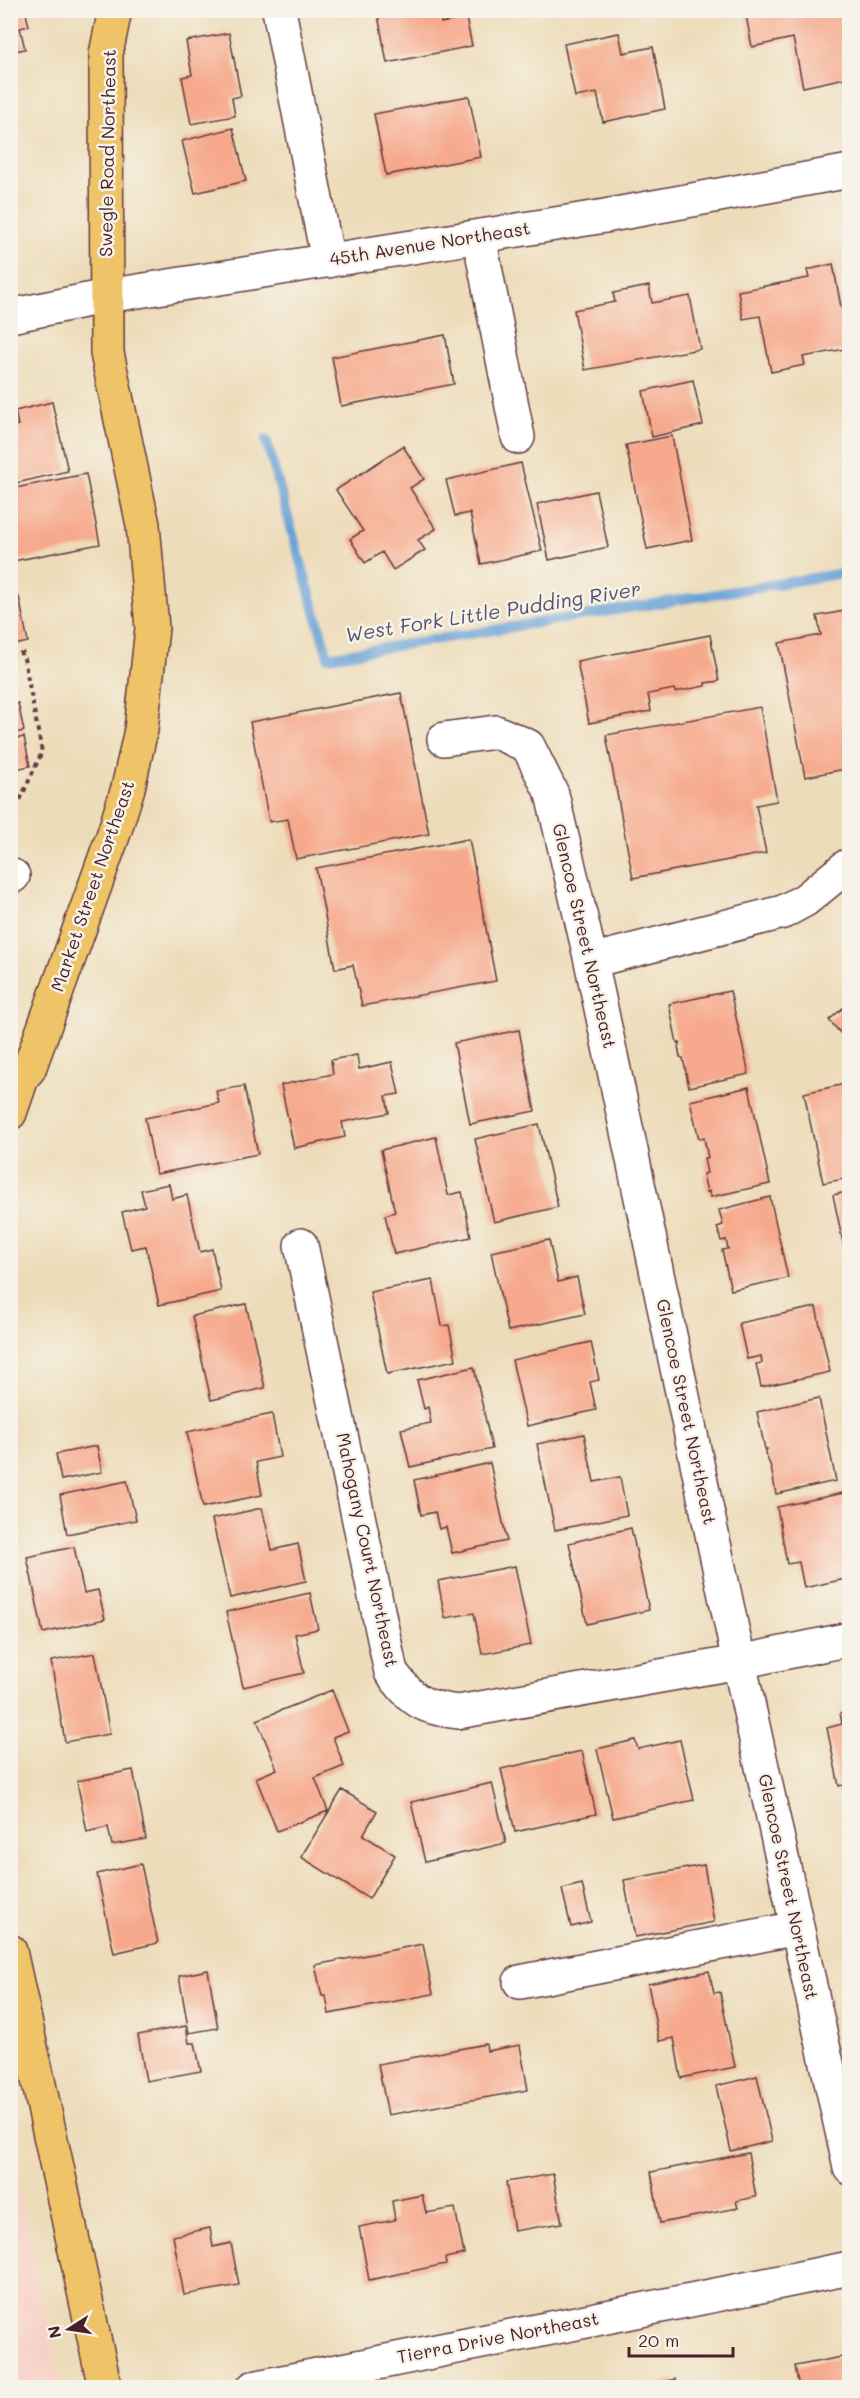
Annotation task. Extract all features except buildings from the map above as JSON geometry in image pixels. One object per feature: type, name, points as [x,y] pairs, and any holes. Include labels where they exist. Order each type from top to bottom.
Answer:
[{"type":"main road","name":"Swegle Road Northeast","points":[[107,296],[106,54],[115,10]]},
{"type":"main road","name":"Market Street Northeast","points":[[10,1113],[17,1073],[29,1069],[114,833],[128,788],[141,730],[148,679],[152,628],[148,566],[143,525],[107,353],[107,296]]},
{"type":"main road","points":[[10,1951],[105,2388]]},
{"type":"street","points":[[279,10],[328,261]]},
{"type":"street","name":"45th Avenue Northeast","points":[[10,316],[107,296],[605,216],[849,171]]},
{"type":"street","points":[[479,236],[518,437]]},
{"type":"street","name":"Glencoe Street Northeast","points":[[444,740],[496,732],[528,746],[552,794],[591,961],[739,1662],[849,2168]]},
{"type":"street","points":[[591,961],[783,912],[805,900],[847,866]]},
{"type":"street","name":"Mahogany Court Northeast","points":[[301,1245],[392,1672],[408,1694],[430,1709],[458,1713],[739,1662],[849,1639]]},
{"type":"street","points":[[520,1982],[797,1928]]},
{"type":"street","name":"Tierra Drive Northeast","points":[[253,2388],[849,2268]]},
{"type":"path","points":[[10,655],[24,652],[42,752],[10,822]]},
{"type":"shaded area","points":[[11,2153],[62,2387],[11,2387]]},
{"type":"waterway","name":"West Fork Little Pudding River","points":[[266,440],[328,657],[850,572]]}]
